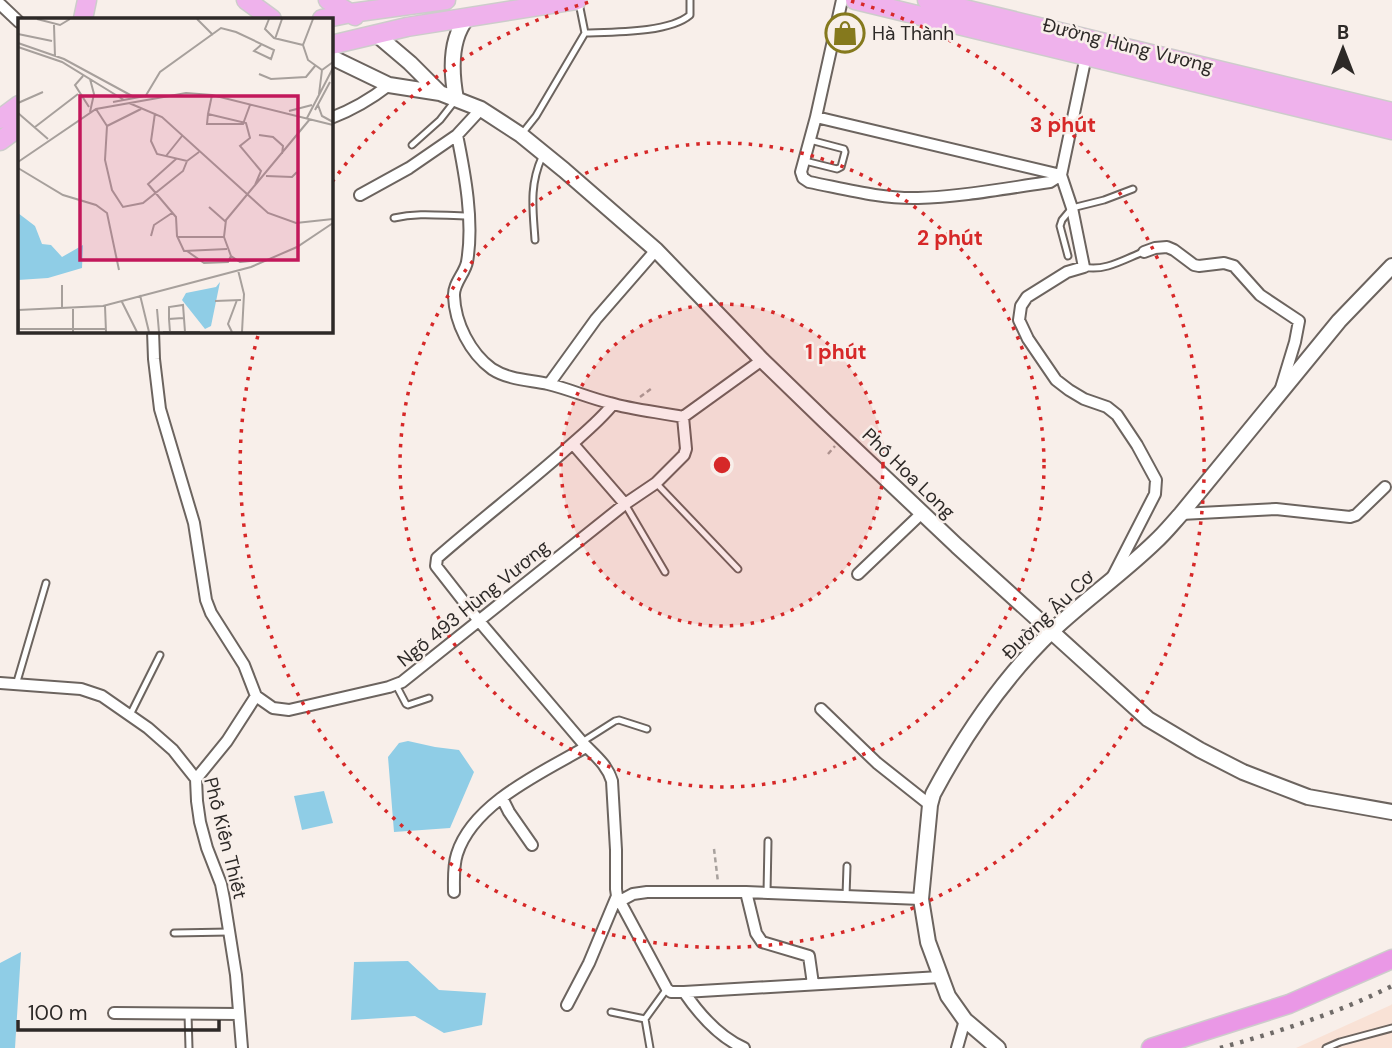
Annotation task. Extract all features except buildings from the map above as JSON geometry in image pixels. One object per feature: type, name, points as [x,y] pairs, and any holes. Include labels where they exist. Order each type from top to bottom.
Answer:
[{"type":"highway","points":[[1150,1048],[1289,1004],[1392,959]]},
{"type":"main road","points":[[83,18],[88,0]]},
{"type":"main road","points":[[246,0],[271,18]]},
{"type":"main road","points":[[328,0],[351,13],[377,35]]},
{"type":"main road","points":[[327,18],[414,2],[446,0]]},
{"type":"main road","points":[[332,45],[407,27],[578,0]]},
{"type":"main road","name":"Đường Hùng Vương","points":[[855,0],[1392,130]]},
{"type":"main road","name":"Đường Hùng Vương","points":[[927,0],[1392,112]]},
{"type":"main road","points":[[1336,100],[1392,98]]},
{"type":"main road","points":[[0,119],[18,106]]},
{"type":"main road","points":[[0,141],[18,128]]},
{"type":"street","points":[[842,0],[801,172],[809,182],[867,194],[915,199],[1043,183],[1061,175]]},
{"type":"street","points":[[0,4],[18,21]]},
{"type":"street","points":[[456,99],[454,49],[460,29],[467,18]]},
{"type":"street","name":"Phố Hoa Long","points":[[377,35],[440,93]]},
{"type":"street","points":[[1086,56],[1061,175],[1072,208],[1084,267],[1067,272],[1027,297],[1021,306],[1019,320],[1028,339],[1056,380],[1076,395],[1107,407],[1117,415],[1156,480],[1155,494],[1112,579]]},
{"type":"street","name":"Phố Hoa Long","points":[[332,57],[389,85],[440,93],[481,109],[521,135],[656,250],[762,360],[922,513],[1148,719],[1244,772],[1308,797],[1392,812]]},
{"type":"street","points":[[332,118],[372,98],[389,85]]},
{"type":"street","points":[[360,195],[409,168],[457,135],[481,109]]},
{"type":"street","points":[[816,117],[1061,175]]},
{"type":"street","points":[[457,135],[469,216],[467,264],[453,292],[455,312],[470,345],[493,369],[511,378],[549,384],[613,404],[683,417],[762,360]]},
{"type":"street","points":[[1144,252],[1167,247],[1194,265],[1224,263],[1234,266],[1260,295],[1299,321],[1279,395]]},
{"type":"street","points":[[549,384],[596,319],[656,250]]},
{"type":"street","name":"Đường Âu Cơ","points":[[998,1048],[965,1020],[948,996],[928,942],[922,899],[933,794],[973,725],[1020,665],[1051,632],[1157,541],[1339,321],[1392,266]]},
{"type":"street","points":[[153,332],[160,409],[194,523],[206,600],[211,613],[244,665],[256,696],[227,741],[196,779]]},
{"type":"street","points":[[613,404],[604,416],[573,444],[437,558],[436,566],[479,621],[606,767],[612,781],[616,889],[667,989],[671,992],[684,992],[940,977]]},
{"type":"street","name":"Ngõ 493 Hùng Vương","points":[[256,696],[273,708],[289,710],[396,685],[625,504],[656,483],[684,455],[686,449],[683,417]]},
{"type":"street","points":[[573,444],[625,504]]},
{"type":"street","points":[[1181,514],[1276,509],[1350,517],[1356,515],[1385,488]]},
{"type":"street","points":[[858,574],[922,513]]},
{"type":"street","name":"Phố Kiến Thiết","points":[[0,683],[81,689],[102,696],[148,728],[173,750],[196,779],[200,822],[221,884],[236,975],[242,1048]]},
{"type":"street","points":[[821,709],[877,763],[930,805]]},
{"type":"street","points":[[454,892],[456,856],[474,823],[492,805],[584,744]]},
{"type":"street","points":[[502,798],[532,845]]},
{"type":"street","points":[[567,1005],[619,899],[640,892],[746,892],[922,899]]},
{"type":"street","points":[[746,892],[759,938],[762,942],[809,956],[813,984]]},
{"type":"street","points":[[684,992],[695,1008],[719,1032],[744,1048]]},
{"type":"street","points":[[114,1013],[239,1014]]},
{"type":"street","points":[[957,1048],[965,1020]]},
{"type":"lane","points":[[521,135],[536,116],[585,33],[578,0]]},
{"type":"lane","points":[[585,33],[670,26],[690,15],[690,0]]},
{"type":"lane","points":[[412,145],[440,120],[456,99]]},
{"type":"lane","points":[[804,161],[837,169],[841,167],[844,149],[810,140]]},
{"type":"lane","points":[[535,240],[533,185],[544,154]]},
{"type":"lane","points":[[1068,256],[1060,226],[1072,208],[1133,189]]},
{"type":"lane","points":[[394,218],[421,214],[469,216]]},
{"type":"lane","points":[[1084,267],[1101,268],[1144,252]]},
{"type":"lane","points":[[656,483],[738,569]]},
{"type":"lane","points":[[625,504],[665,572]]},
{"type":"lane","points":[[16,685],[46,583]]},
{"type":"lane","points":[[130,715],[160,655]]},
{"type":"lane","points":[[396,685],[408,705],[429,698]]},
{"type":"lane","points":[[584,744],[619,720],[647,729]]},
{"type":"lane","points":[[766,893],[768,841]]},
{"type":"lane","points":[[846,896],[847,866]]},
{"type":"lane","points":[[173,933],[229,932]]},
{"type":"lane","points":[[650,1048],[645,1019],[667,989]]},
{"type":"lane","points":[[611,1012],[645,1019]]},
{"type":"lane","points":[[188,1014],[189,1048]]},
{"type":"lane","points":[[1326,1048],[1392,1028]]},
{"type":"path","points":[[714,849],[719,892]]},
{"type":"shaded area","points":[[1391,1005],[1392,1048],[1296,1048]]},
{"type":"water","points":[[408,741],[459,750],[474,772],[450,828],[394,832],[388,757],[399,743]]},
{"type":"water","points":[[324,791],[333,823],[302,830],[294,796]]},
{"type":"water","points":[[21,952],[15,1048],[0,1048],[0,963]]},
{"type":"water","points":[[408,961],[439,990],[486,993],[482,1025],[444,1033],[415,1016],[351,1020],[354,962]]},
{"type":"railway","points":[[1220,1048],[1308,1021],[1392,986]]},
{"type":"place","name":"Hà Thành","points":[[845,33]]}]
